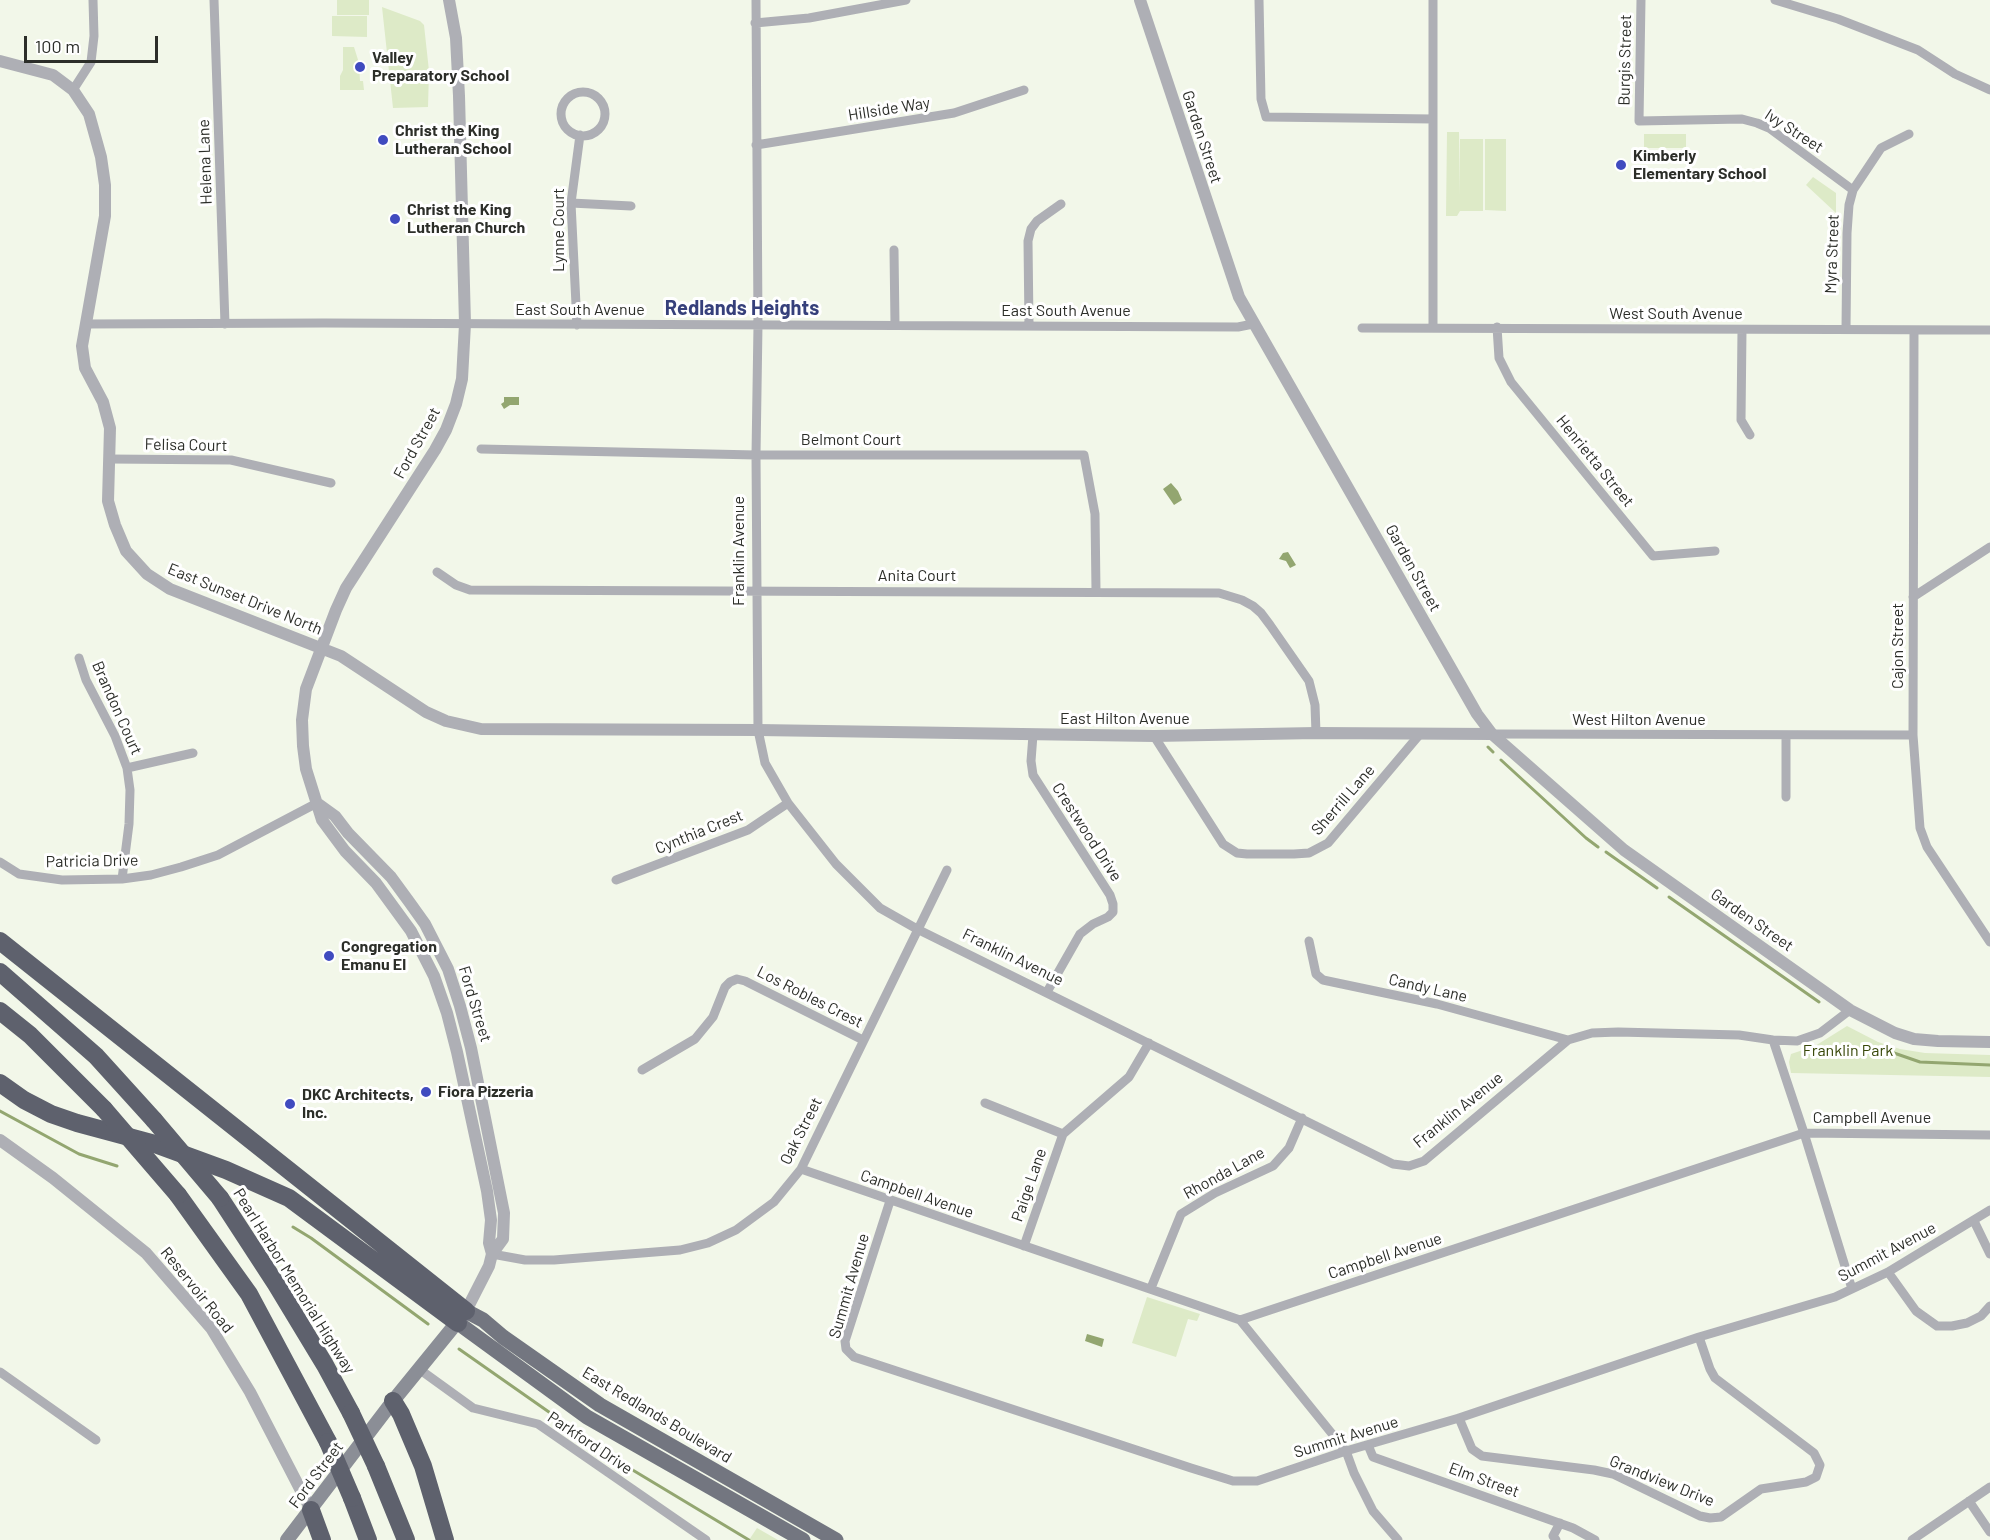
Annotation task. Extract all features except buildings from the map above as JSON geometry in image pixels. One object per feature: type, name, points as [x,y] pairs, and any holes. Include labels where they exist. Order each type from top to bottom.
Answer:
[{"type":"highway","points":[[0,941],[462,1317]]},
{"type":"highway","name":"Pearl Harbor Memorial Highway","points":[[0,972],[96,1056],[154,1119],[220,1198],[325,1365],[376,1466],[406,1540]]},
{"type":"highway","points":[[0,1011],[30,1035],[104,1109],[178,1195],[249,1294],[328,1442],[368,1540]]},
{"type":"highway","points":[[0,1083],[24,1101],[51,1114],[155,1144],[226,1170],[289,1198],[462,1317]]},
{"type":"highway","points":[[393,1401],[401,1414],[423,1466],[445,1540]]},
{"type":"highway","points":[[310,1510],[322,1540]]},
{"type":"main road","name":"Ford Street","points":[[287,1540],[393,1401],[462,1317]]},
{"type":"main road","points":[[462,1317],[587,1417],[803,1540]]},
{"type":"main road","name":"East Redlands Boulevard","points":[[462,1317],[483,1320],[503,1337],[600,1406],[836,1540]]},
{"type":"street","points":[[74,90],[91,62],[94,36],[93,0]]},
{"type":"street","name":"Helena Lane","points":[[214,0],[225,324]]},
{"type":"street","name":"Ford Street","points":[[449,0],[456,38],[459,96],[465,324],[462,379],[446,430],[346,588],[306,689],[302,720],[306,769],[322,820],[345,851],[376,883],[411,931],[434,976],[457,1052],[487,1191],[491,1220],[489,1243],[492,1254]]},
{"type":"street","name":"Franklin Avenue","points":[[756,0],[758,730],[765,763],[788,803],[836,864],[880,908],[917,929],[1393,1164],[1409,1166],[1424,1161],[1568,1040],[1592,1033],[1618,1032],[1738,1035],[1797,1041],[1820,1033],[1850,1010]]},
{"type":"street","points":[[755,23],[809,18],[906,0]]},
{"type":"street","name":"Garden Street","points":[[1140,0],[1233,283],[1253,324],[1477,714],[1492,734],[1624,850],[1850,1010]]},
{"type":"street","points":[[1259,0],[1261,99],[1266,117],[1433,118]]},
{"type":"street","points":[[1433,0],[1433,327]]},
{"type":"street","name":"Burgis Street","points":[[1639,121],[1641,0]]},
{"type":"street","points":[[1775,0],[1838,18],[1918,50],[1955,74],[1990,90]]},
{"type":"street","name":"East Sunset Drive North","points":[[0,61],[53,75],[74,90],[89,114],[101,158],[105,185],[105,216],[82,346],[85,368],[103,402],[110,428],[108,501],[126,551],[147,574],[170,590],[341,656],[426,712],[460,725],[481,729],[758,730]]},
{"type":"street","name":"Hillside Way","points":[[756,145],[954,113],[1024,90]]},
{"type":"street","points":[[588,92],[600,99],[605,117],[599,129],[588,135],[580,135],[571,132],[564,124],[562,108],[571,95],[588,92]]},
{"type":"street","name":"Ivy Street","points":[[1639,121],[1742,119],[1757,123],[1769,128],[1853,190]]},
{"type":"street","name":"Myra Street","points":[[1846,328],[1847,232],[1849,205],[1853,190],[1881,148],[1909,134]]},
{"type":"street","name":"Lynne Court","points":[[577,325],[571,203],[580,135]]},
{"type":"street","points":[[571,203],[631,206]]},
{"type":"street","points":[[1029,326],[1028,241],[1031,229],[1037,221],[1061,204]]},
{"type":"street","points":[[894,250],[895,325]]},
{"type":"street","name":"East South Avenue","points":[[86,324],[1238,327],[1253,324]]},
{"type":"street","name":"Henrietta Street","points":[[1497,327],[1500,358],[1511,382],[1653,556],[1715,551]]},
{"type":"street","name":"West South Avenue","points":[[1362,328],[1990,330]]},
{"type":"street","points":[[1742,330],[1741,420],[1750,435]]},
{"type":"street","name":"Cajon Street","points":[[1914,330],[1913,735],[1920,828],[1927,847],[1990,942]]},
{"type":"street","name":"Belmont Court","points":[[481,449],[756,455],[1084,455],[1095,514],[1096,591]]},
{"type":"street","name":"Felisa Court","points":[[109,459],[231,460],[331,483]]},
{"type":"street","points":[[1913,597],[1990,547]]},
{"type":"street","name":"Anita Court","points":[[437,572],[456,585],[470,590],[1219,593],[1242,600],[1261,613],[1309,681],[1315,705],[1316,733]]},
{"type":"street","name":"Brandon Court","points":[[79,658],[86,680],[115,736],[127,768],[130,790],[129,824],[122,879]]},
{"type":"street","name":"East Hilton Avenue","points":[[758,730],[1154,736],[1316,733],[1492,734]]},
{"type":"street","name":"Sherrill Lane","points":[[1154,736],[1223,844],[1237,853],[1283,854],[1309,853],[1328,843],[1420,734]]},
{"type":"street","name":"West Hilton Avenue","points":[[1492,734],[1913,735]]},
{"type":"street","name":"Crestwood Drive","points":[[1033,735],[1031,761],[1033,775],[1110,895],[1113,904],[1113,912],[1108,917],[1080,934],[1047,992]]},
{"type":"street","points":[[1786,735],[1786,797]]},
{"type":"street","points":[[127,768],[193,753]]},
{"type":"street","name":"Ford Street","points":[[317,803],[335,816],[348,833],[391,877],[424,924],[448,969],[460,1006],[471,1048],[504,1213],[503,1239],[492,1254],[481,1283],[462,1317]]},
{"type":"street","name":"Patricia Drive","points":[[0,862],[20,874],[39,878],[122,879],[181,867],[218,855],[317,803]]},
{"type":"street","name":"Cynthia Crest","points":[[616,880],[748,830],[788,803]]},
{"type":"street","name":"Oak Street","points":[[492,1254],[525,1260],[554,1260],[680,1250],[708,1243],[735,1230],[774,1202],[801,1169],[947,870]]},
{"type":"street","name":"Candy Lane","points":[[1309,941],[1316,974],[1323,980],[1437,1004],[1568,1040]]},
{"type":"street","name":"Los Robles Crest","points":[[642,1070],[695,1039],[713,1017],[725,987],[737,979],[746,981],[863,1040]]},
{"type":"street","points":[[1850,1010],[1895,1033],[1914,1039],[1990,1042]]},
{"type":"street","points":[[1773,1040],[1852,1289]]},
{"type":"street","name":"Paige Lane","points":[[1024,1246],[1063,1134],[1129,1077],[1149,1043]]},
{"type":"street","points":[[457,1052],[465,1057],[471,1089],[480,1096]]},
{"type":"street","name":"Paige Lane","points":[[985,1103],[1063,1134]]},
{"type":"street","name":"Rhonda Lane","points":[[1151,1288],[1182,1214],[1215,1193],[1273,1166],[1289,1148],[1302,1118]]},
{"type":"street","name":"Campbell Avenue","points":[[801,1169],[1240,1320],[1804,1133],[1990,1135]]},
{"type":"street","name":"Reservoir Road","points":[[0,1140],[53,1178],[146,1253],[211,1328],[250,1392],[310,1510]]},
{"type":"street","name":"Summit Avenue","points":[[890,1201],[845,1341],[846,1349],[854,1357],[1233,1480],[1257,1481],[1346,1451],[1459,1418],[1699,1337],[1835,1297],[1888,1272],[1990,1210]]},
{"type":"street","points":[[1974,1221],[1990,1254]]},
{"type":"street","points":[[1888,1272],[1916,1311],[1937,1326],[1967,1323],[1981,1316],[1990,1306]]},
{"type":"street","points":[[1240,1320],[1346,1451],[1353,1473],[1373,1511],[1398,1540]]},
{"type":"street","name":"Grandview Drive","points":[[1459,1418],[1472,1449],[1482,1456],[1613,1474],[1701,1516],[1710,1518],[1721,1517],[1761,1489],[1806,1482],[1816,1477],[1820,1465],[1817,1456],[1715,1378],[1699,1337]]},
{"type":"street","name":"Parkford Drive","points":[[419,1369],[473,1408],[538,1424],[706,1540]]},
{"type":"street","points":[[0,1372],[96,1440]]},
{"type":"street","name":"Elm Street","points":[[1368,1445],[1373,1457],[1560,1523],[1595,1540]]},
{"type":"street","points":[[1912,1540],[1990,1487]]},
{"type":"street","points":[[1969,1501],[1990,1532]]},
{"type":"street","points":[[1556,1540],[1553,1536],[1560,1523]]},
{"type":"green space","points":[[337,0],[369,0],[369,15],[337,15]]},
{"type":"green space","points":[[382,7],[420,21],[424,25],[429,71],[428,107],[393,108]]},
{"type":"green space","points":[[332,16],[367,16],[367,37],[332,36]]},
{"type":"green space","points":[[343,47],[354,47],[359,63],[360,81],[363,81],[364,90],[340,90]]},
{"type":"green space","points":[[1447,132],[1459,132],[1460,196],[1460,139],[1483,139],[1483,211],[1460,211],[1457,216],[1446,216]]},
{"type":"green space","points":[[1644,134],[1686,134],[1686,148],[1644,148]]},
{"type":"green space","points":[[1485,139],[1506,139],[1506,211],[1485,210]]},
{"type":"green space","points":[[1813,177],[1836,193],[1836,213],[1806,185]]},
{"type":"green space","name":"Franklin Park","points":[[1847,1026],[1878,1042],[1900,1049],[1925,1053],[1990,1055],[1990,1077],[1791,1073],[1789,1062],[1791,1054],[1815,1046]]},
{"type":"green space","points":[[1147,1297],[1200,1314],[1197,1321],[1188,1319],[1176,1357],[1132,1343]]},
{"type":"green space","points":[[757,1528],[778,1540],[749,1540]]},
{"type":"shaded area","points":[[504,397],[519,397],[519,405],[510,405],[504,409],[501,404],[504,402]]},
{"type":"shaded area","points":[[1171,483],[1182,500],[1174,505],[1163,489]]},
{"type":"shaded area","points":[[1288,552],[1296,565],[1290,568],[1286,561],[1279,559],[1283,553]]},
{"type":"shaded area","points":[[1087,1334],[1104,1339],[1102,1347],[1085,1341]]},
{"type":"waterway","points":[[1488,747],[1493,752]]},
{"type":"waterway","points":[[1501,760],[1598,847]]},
{"type":"waterway","points":[[1606,852],[1657,888]]},
{"type":"waterway","points":[[1669,897],[1819,1002]]},
{"type":"waterway","points":[[1894,1053],[1920,1062],[1990,1065]]},
{"type":"waterway","points":[[0,1111],[79,1154],[117,1166]]},
{"type":"waterway","points":[[293,1227],[428,1324]]},
{"type":"waterway","points":[[459,1349],[626,1466],[749,1540]]},
{"type":"place","name":"Valley Preparatory School","points":[[360,67]]},
{"type":"place","name":"Christ the King Lutheran School","points":[[383,140]]},
{"type":"place","name":"Kimberly Elementary School","points":[[1621,165]]},
{"type":"place","name":"Christ the King Lutheran Church","points":[[395,219]]},
{"type":"place","name":"Congregation Emanu El","points":[[329,956]]},
{"type":"place","name":"Fiora Pizzeria","points":[[426,1092]]},
{"type":"place","name":"DKC Architects, Inc.","points":[[290,1104]]},
{"type":"district","name":"Redlands Heights","points":[[742,308]]}]
